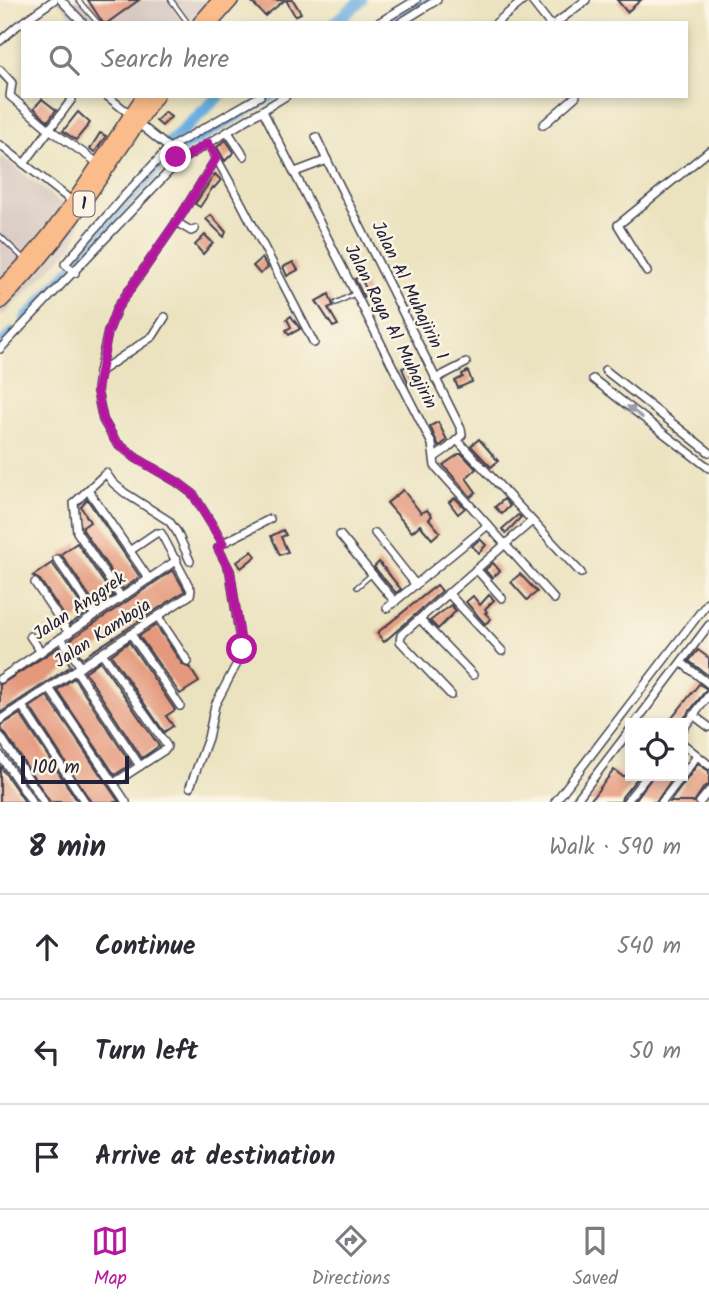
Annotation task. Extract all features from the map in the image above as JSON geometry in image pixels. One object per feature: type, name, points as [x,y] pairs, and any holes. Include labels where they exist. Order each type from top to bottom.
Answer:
[{"type":"highway","points":[[200,21],[219,0]]},
{"type":"highway","points":[[214,21],[232,0]]},
{"type":"highway","name":"1","points":[[0,303],[49,251],[79,211],[134,119],[142,98]]},
{"type":"highway","name":"1","points":[[0,288],[26,261],[73,202],[98,163],[155,98]]},
{"type":"street","points":[[24,21],[54,0]]},
{"type":"street","points":[[61,0],[81,21]]},
{"type":"street","points":[[382,21],[414,6],[437,0]]},
{"type":"street","points":[[498,21],[524,0]]},
{"type":"street","points":[[531,0],[547,21]]},
{"type":"street","points":[[559,21],[586,0]]},
{"type":"street","points":[[402,21],[414,6]]},
{"type":"street","points":[[0,41],[21,23]]},
{"type":"street","points":[[0,70],[12,83],[10,96],[49,129],[98,163]]},
{"type":"street","points":[[109,98],[173,154]]},
{"type":"street","points":[[74,272],[65,265],[124,196],[173,154],[257,98]]},
{"type":"street","points":[[0,349],[74,272],[173,154],[208,143],[283,98]]},
{"type":"street","points":[[543,125],[574,98]]},
{"type":"street","points":[[24,164],[72,99]]},
{"type":"street","name":"Jalan Raya Al Muhajirin","points":[[263,111],[432,444],[435,466],[554,599]]},
{"type":"street","points":[[228,132],[244,156]]},
{"type":"street","name":"Jalan Al Muhajirin 1","points":[[316,137],[461,429],[462,435],[457,440]]},
{"type":"street","points":[[208,143],[314,343]]},
{"type":"street","points":[[0,145],[73,202]]},
{"type":"street","points":[[647,272],[618,225],[709,150]]},
{"type":"street","points":[[217,157],[117,308],[108,332],[99,372],[98,402],[103,419],[116,442],[193,494],[223,543]]},
{"type":"street","points":[[295,172],[327,160]]},
{"type":"street","points":[[176,222],[191,231],[195,229]]},
{"type":"street","points":[[99,372],[153,336],[164,317]]},
{"type":"street","points":[[435,379],[466,363]]},
{"type":"street","points":[[605,370],[709,452]]},
{"type":"street","points":[[593,379],[709,468]]},
{"type":"street","points":[[656,428],[664,416]]},
{"type":"street","points":[[435,457],[457,440],[581,573]]},
{"type":"street","points":[[121,597],[77,532],[74,503],[106,473],[125,493],[169,521],[190,561]]},
{"type":"street","points":[[88,490],[149,579]]},
{"type":"street","points":[[190,787],[208,738],[215,705],[242,654],[230,571],[218,548],[270,519]]},
{"type":"street","points":[[452,695],[400,641],[401,635],[532,521]]},
{"type":"street","points":[[387,608],[488,525]]},
{"type":"street","points":[[131,550],[160,532],[177,560]]},
{"type":"street","points":[[375,533],[416,584]]},
{"type":"street","points":[[341,535],[395,602]]},
{"type":"street","points":[[57,559],[95,615]]},
{"type":"street","name":"Jalan Anggrek","points":[[0,678],[177,560]]},
{"type":"street","name":"Jalan Kamboja","points":[[0,720],[192,592],[177,560]]},
{"type":"street","points":[[476,569],[502,598]]},
{"type":"street","points":[[35,583],[69,633]]},
{"type":"street","points":[[448,593],[502,651]]},
{"type":"street","points":[[555,802],[709,601]]},
{"type":"street","points":[[158,617],[188,662]]},
{"type":"street","points":[[419,618],[473,675]]},
{"type":"street","points":[[639,718],[709,625]]},
{"type":"street","points":[[131,634],[180,706]]},
{"type":"street","points":[[30,636],[41,652]]},
{"type":"street","points":[[61,638],[140,766]]},
{"type":"street","points":[[102,653],[167,746],[114,783]]},
{"type":"street","points":[[681,663],[709,684]]},
{"type":"street","points":[[49,688],[126,802]]},
{"type":"street","points":[[688,722],[709,695]]},
{"type":"street","points":[[22,706],[85,802]]},
{"type":"street","points":[[693,715],[709,727]]},
{"type":"street","points":[[0,736],[44,802]]},
{"type":"street","points":[[575,802],[625,737]]},
{"type":"street","points":[[688,748],[709,765]]},
{"type":"street","points":[[0,755],[32,802]]},
{"type":"street","points":[[688,767],[697,756]]},
{"type":"street","points":[[620,796],[627,802],[643,781]]},
{"type":"street","points":[[662,802],[678,781]]},
{"type":"street","points":[[701,802],[709,791]]},
{"type":"lane","points":[[78,0],[96,21]]},
{"type":"lane","points":[[171,0],[187,21]]},
{"type":"lane","points":[[0,236],[26,261]]},
{"type":"lane","points":[[335,303],[355,293]]},
{"type":"lane","points":[[402,312],[415,305]]},
{"type":"lane","points":[[357,587],[373,573]]},
{"type":"shaded area","points":[[57,0],[210,0],[189,21],[76,21]]},
{"type":"shaded area","points":[[0,155],[81,219],[74,245],[0,318]]},
{"type":"building","points":[[88,0],[139,0],[110,21],[102,21]]},
{"type":"building","points":[[250,0],[285,0],[265,16]]},
{"type":"building","points":[[286,0],[293,0],[301,13],[295,16]]},
{"type":"building","points":[[617,0],[641,0],[627,12]]},
{"type":"building","points":[[42,99],[56,110],[48,121],[34,108]]},
{"type":"building","points":[[78,112],[90,123],[76,140],[63,131]]},
{"type":"building","points":[[165,112],[171,117],[162,126],[156,121]]},
{"type":"building","points":[[100,133],[106,136],[95,152],[90,149]]},
{"type":"building","points":[[226,140],[234,152],[225,161],[217,147]]},
{"type":"building","points":[[215,174],[221,180],[200,207],[195,204]]},
{"type":"building","points":[[211,215],[226,232],[224,237],[206,219]]},
{"type":"building","points":[[205,235],[213,243],[203,254],[195,245]]},
{"type":"building","points":[[262,258],[268,268],[260,274],[253,266]]},
{"type":"building","points":[[293,262],[298,270],[287,276],[283,267]]},
{"type":"building","points":[[360,276],[369,295],[364,297],[355,279]]},
{"type":"building","points":[[329,294],[333,306],[328,308],[338,325],[333,327],[316,301]]},
{"type":"building","points":[[291,316],[300,329],[289,335],[286,330],[291,327],[287,319]]},
{"type":"building","points":[[408,366],[414,382],[409,385],[402,368]]},
{"type":"building","points":[[468,371],[472,382],[458,388],[455,381]]},
{"type":"building","points":[[438,422],[447,440],[439,447],[430,426]]},
{"type":"building","points":[[479,439],[498,461],[491,467],[471,446]]},
{"type":"building","points":[[459,454],[476,469],[466,478],[476,492],[471,497],[443,465]]},
{"type":"building","points":[[403,490],[421,513],[427,510],[432,516],[429,519],[440,532],[432,539],[420,525],[412,532],[387,503]]},
{"type":"building","points":[[455,498],[465,508],[458,514],[449,502]]},
{"type":"building","points":[[87,499],[140,577],[123,589],[83,530],[90,522],[81,507]]},
{"type":"building","points":[[504,499],[510,506],[502,514],[495,507]]},
{"type":"building","points":[[518,515],[521,517],[506,533],[502,529]]},
{"type":"building","points":[[283,530],[286,535],[281,537],[288,552],[280,555],[271,536]]},
{"type":"building","points":[[480,539],[486,545],[479,553],[472,546]]},
{"type":"building","points":[[77,543],[113,596],[97,607],[61,554]]},
{"type":"building","points":[[252,551],[256,556],[241,568],[237,562]]},
{"type":"building","points":[[379,562],[401,589],[396,593],[374,567]]},
{"type":"building","points":[[52,563],[87,613],[70,624],[40,580],[33,576]]},
{"type":"building","points":[[493,563],[500,571],[492,578],[485,570]]},
{"type":"building","points":[[173,570],[185,591],[82,658],[70,640]]},
{"type":"building","points":[[520,574],[537,592],[527,600],[511,582]]},
{"type":"building","points":[[437,585],[442,591],[384,642],[377,633]]},
{"type":"building","points":[[489,595],[494,600],[485,609],[491,619],[485,624],[466,602],[473,596],[480,605]]},
{"type":"building","points":[[451,605],[456,611],[438,629],[430,621]]},
{"type":"building","points":[[156,625],[183,665],[190,668],[199,682],[180,694],[139,636]]},
{"type":"building","points":[[129,642],[175,710],[166,716],[173,726],[164,732],[111,655]]},
{"type":"building","points":[[59,647],[71,666],[0,713],[0,685]]},
{"type":"building","points":[[698,650],[709,658],[709,676],[689,661]]},
{"type":"building","points":[[100,661],[159,746],[142,758],[85,672]]},
{"type":"building","points":[[74,678],[131,764],[115,775],[57,690]]},
{"type":"building","points":[[699,684],[707,689],[684,718],[672,718]]},
{"type":"building","points":[[47,696],[119,802],[91,802],[30,707]]},
{"type":"building","points":[[20,714],[78,802],[50,802],[1,730],[0,726]]},
{"type":"building","points":[[698,764],[709,771],[709,785],[704,787],[694,802],[670,802],[688,781]]},
{"type":"building","points":[[0,766],[25,802],[0,802]]},
{"type":"building","points":[[614,770],[625,776],[625,781],[635,781],[621,802],[589,802]]},
{"type":"building","points":[[649,781],[671,781],[656,802],[634,802]]},
{"type":"waterway","points":[[337,21],[361,0]]},
{"type":"waterway","points":[[395,21],[429,0]]},
{"type":"waterway","points":[[168,144],[217,98]]},
{"type":"waterway","points":[[24,319],[164,164],[179,151],[270,98]]},
{"type":"waterway","points":[[0,343],[13,331]]},
{"type":"route","points":[[176,157],[178,162],[208,143],[217,157],[111,320],[99,372],[98,402],[103,419],[116,442],[150,468],[186,488],[205,511],[223,543],[218,548],[230,571],[242,649]]}]
